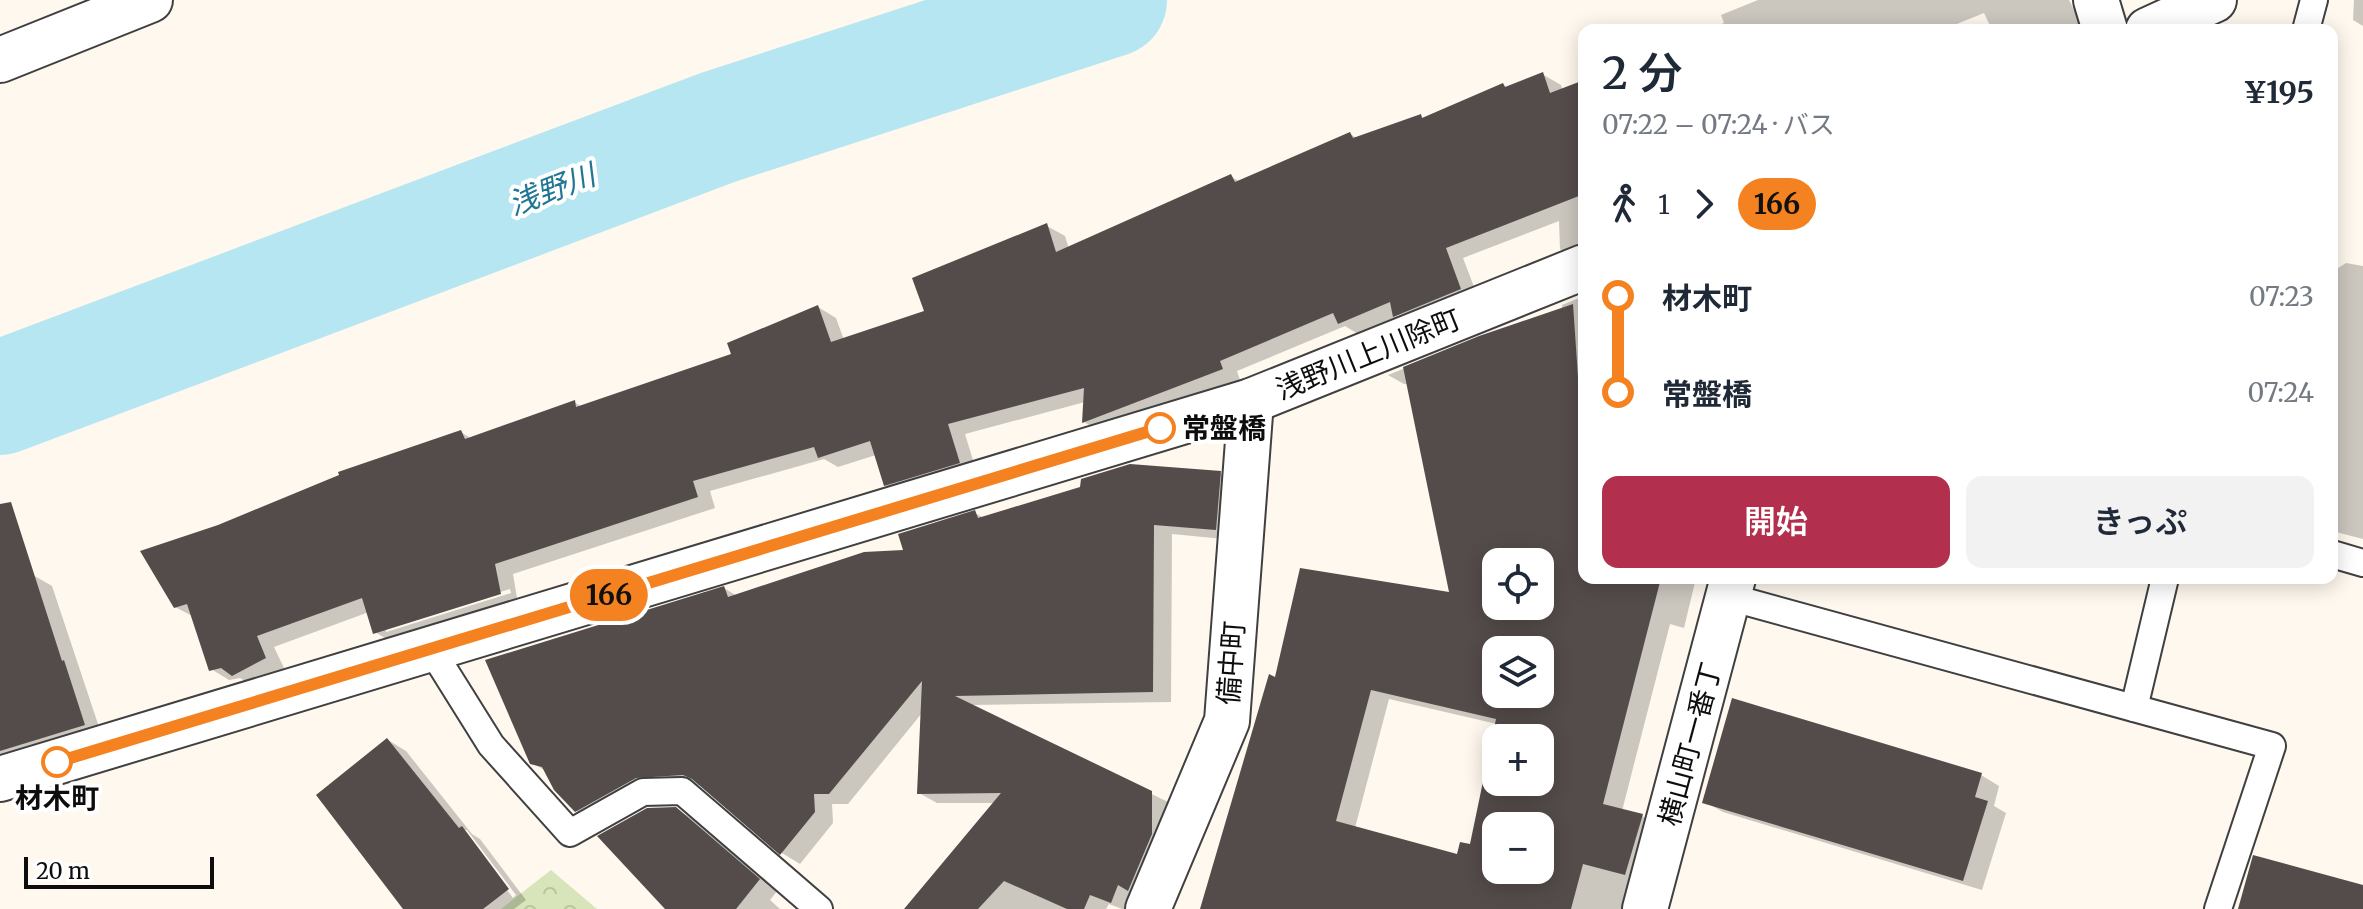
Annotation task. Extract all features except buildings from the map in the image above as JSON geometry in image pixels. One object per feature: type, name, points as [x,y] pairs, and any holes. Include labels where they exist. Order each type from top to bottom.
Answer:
[{"type":"street","points":[[0,60],[72,15],[150,0]]},
{"type":"street","points":[[2096,0],[2103,24]]},
{"type":"street","points":[[2161,24],[2214,0]]},
{"type":"street","name":"浅野川上川除町","points":[[0,779],[1251,401],[1578,269]]},
{"type":"street","name":"備中町","points":[[1148,909],[1227,721],[1251,401]]},
{"type":"street","name":"横山町一番丁","points":[[1653,907],[1731,588]]},
{"type":"lane","points":[[2308,24],[2314,0]]},
{"type":"lane","points":[[2338,556],[2363,563]]},
{"type":"lane","points":[[2134,708],[2164,584]]},
{"type":"lane","points":[[1731,588],[2272,746],[2218,909]]},
{"type":"lane","points":[[431,649],[491,745],[570,833],[643,792],[682,791],[819,909]]},
{"type":"green space","points":[[551,870],[597,909],[501,909]]},
{"type":"waterway","name":"浅野川","points":[[0,398],[719,127],[1110,0]]},
{"type":"bus line","name":"166","points":[[57,762],[1160,428]]},
{"type":"place","name":"常盤橋","points":[[1160,428]]},
{"type":"place","name":"材木町","points":[[57,762]]}]
